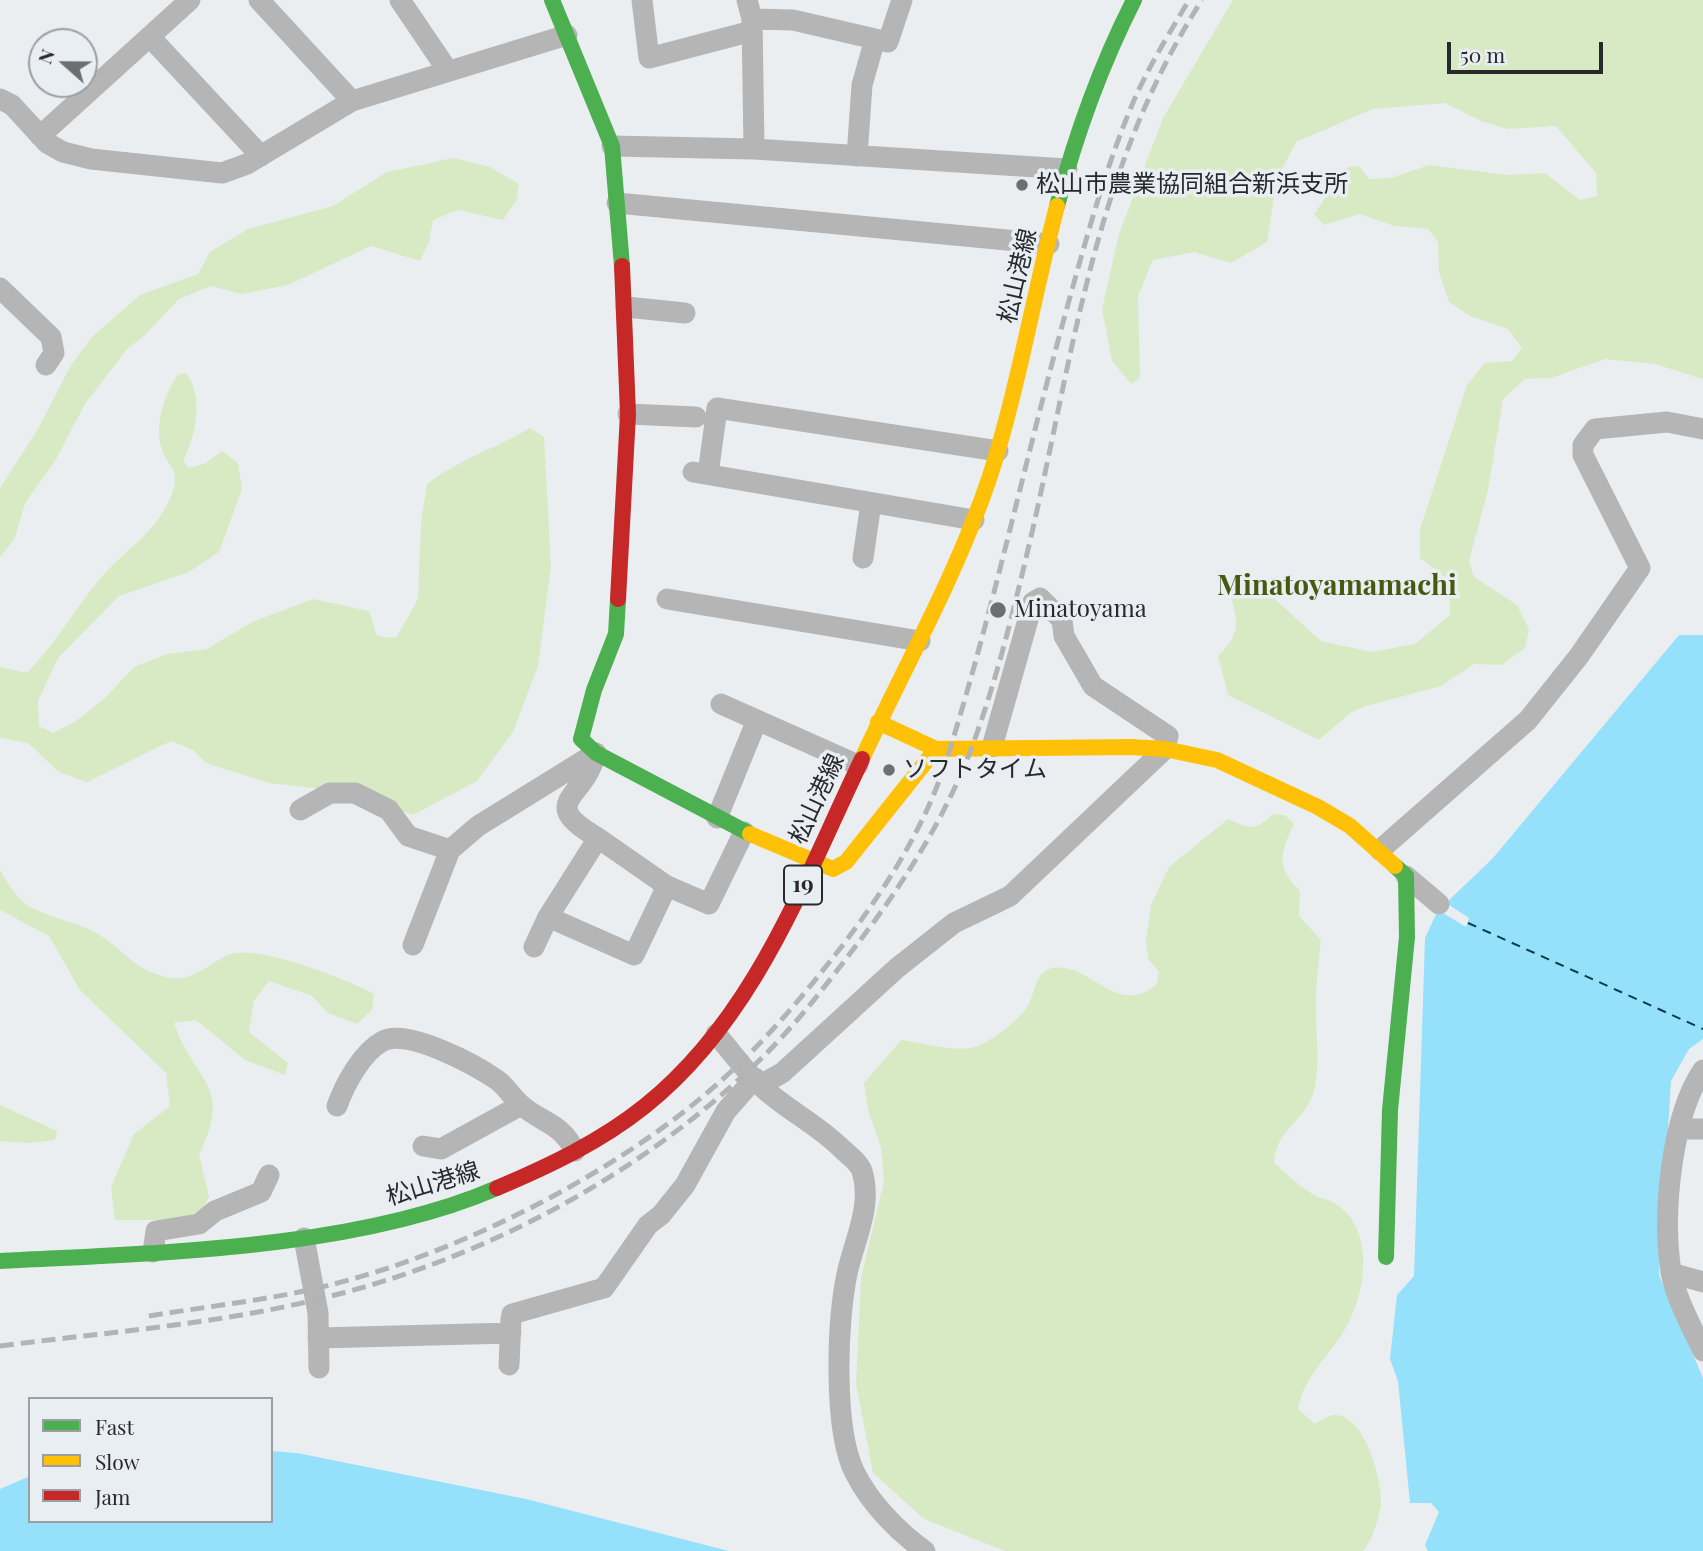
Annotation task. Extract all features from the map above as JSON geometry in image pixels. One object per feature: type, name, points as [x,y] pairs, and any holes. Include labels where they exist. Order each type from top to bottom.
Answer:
[{"type":"street","points":[[40,136],[190,0]]},
{"type":"street","points":[[259,0],[352,101]]},
{"type":"street","points":[[400,0],[448,71]]},
{"type":"street","points":[[552,0],[612,146],[625,307],[628,414],[616,634],[594,690],[582,739],[596,753],[744,832],[833,869],[846,862],[936,748]]},
{"type":"street","points":[[642,0],[649,58],[750,16],[793,20],[888,42],[902,0]]},
{"type":"street","points":[[793,20],[800,0]]},
{"type":"street","name":"松山港線","points":[[0,1261],[153,1252],[304,1238],[349,1231],[449,1205],[540,1170],[634,1114],[665,1089],[716,1034],[779,938],[878,722],[920,641],[974,520],[998,451],[1067,169],[1099,72],[1134,0]]},
{"type":"street","points":[[750,16],[754,149]]},
{"type":"street","points":[[0,99],[12,105],[40,136],[63,152],[91,159],[222,173],[261,156],[352,101],[568,35]]},
{"type":"street","points":[[150,37],[261,156]]},
{"type":"street","points":[[857,156],[862,85],[875,39]]},
{"type":"street","points":[[612,146],[754,149],[1067,169]]},
{"type":"street","points":[[617,203],[1049,244]]},
{"type":"street","points":[[0,288],[51,337],[54,353],[46,365]]},
{"type":"street","points":[[625,307],[685,313]]},
{"type":"street","points":[[974,520],[701,473],[718,408],[998,451]]},
{"type":"street","points":[[628,414],[696,416]]},
{"type":"street","points":[[1380,850],[1528,720],[1579,656],[1640,568],[1583,455],[1588,436],[1595,429],[1648,422],[1667,422],[1703,429]]},
{"type":"street","points":[[863,558],[871,503]]},
{"type":"street","points":[[318,1338],[512,1316],[604,1288],[648,1225],[662,1215],[685,1185],[726,1111],[757,1082],[782,1073],[897,968],[954,923],[1010,895],[1165,749],[1168,736],[1093,687],[1064,636],[1062,620],[1040,598],[1033,602],[992,747]]},
{"type":"street","points":[[667,599],[920,641]]},
{"type":"street","points":[[721,704],[858,765]]},
{"type":"street","points":[[717,818],[757,720]]},
{"type":"street","points":[[878,722],[936,748],[1165,749],[1217,760],[1318,807],[1380,850],[1439,904]]},
{"type":"street","points":[[596,753],[593,766],[567,804],[570,822],[667,886],[709,904],[744,832]]},
{"type":"street","points":[[413,945],[450,850],[478,826],[596,753]]},
{"type":"street","points":[[300,810],[330,793],[355,793],[389,810],[408,836],[450,850]]},
{"type":"street","points":[[534,947],[548,917],[598,838]]},
{"type":"street","points":[[1386,1257],[1390,1111],[1406,937],[1406,876]]},
{"type":"street","points":[[548,917],[634,956],[667,886]]},
{"type":"street","points":[[716,1034],[757,1082],[836,1143],[861,1168],[866,1193],[863,1222],[847,1271],[839,1315],[840,1381],[847,1448],[855,1473],[879,1507],[904,1536],[925,1551]]},
{"type":"street","points":[[337,1106],[344,1088],[372,1048],[386,1039],[412,1038],[498,1080],[521,1105],[566,1133],[575,1151]]},
{"type":"street","points":[[1703,1070],[1694,1083],[1680,1129],[1670,1191],[1671,1273],[1703,1351]]},
{"type":"street","points":[[423,1146],[441,1149],[521,1105]]},
{"type":"street","points":[[1680,1129],[1703,1129]]},
{"type":"street","points":[[153,1252],[156,1231],[199,1224],[215,1211],[261,1192],[269,1175]]},
{"type":"street","points":[[304,1238],[318,1313],[319,1368]]},
{"type":"street","points":[[1671,1273],[1703,1283]]},
{"type":"street","points":[[509,1365],[512,1316]]},
{"type":"green space","points":[[1233,0],[1703,0],[1703,379],[1655,364],[1605,359],[1551,378],[1525,379],[1503,399],[1488,490],[1469,561],[1474,577],[1517,605],[1529,629],[1525,648],[1502,665],[1474,664],[1441,686],[1366,706],[1350,713],[1319,740],[1228,695],[1218,656],[1231,640],[1236,626],[1229,591],[1236,581],[1266,591],[1321,641],[1372,652],[1415,644],[1450,615],[1449,580],[1420,558],[1420,529],[1467,385],[1485,363],[1512,361],[1522,348],[1508,329],[1470,316],[1449,302],[1439,272],[1438,242],[1428,229],[1394,226],[1360,214],[1324,225],[1314,214],[1347,167],[1359,166],[1369,179],[1391,178],[1429,165],[1507,175],[1545,173],[1580,200],[1597,196],[1596,173],[1556,126],[1507,129],[1481,121],[1445,103],[1373,109],[1296,142],[1277,179],[1267,242],[1231,263],[1194,252],[1153,260],[1138,296],[1140,378],[1131,384],[1112,361],[1102,309],[1119,234],[1163,118]]},
{"type":"green space","points":[[454,158],[490,167],[519,184],[516,201],[503,220],[458,210],[433,220],[429,242],[420,261],[371,246],[288,285],[241,294],[211,286],[179,299],[144,336],[127,349],[85,404],[55,461],[25,503],[15,538],[0,557],[0,488],[38,429],[71,365],[92,337],[140,295],[198,274],[210,252],[248,229],[333,206],[387,172]]},
{"type":"green space","points":[[186,373],[195,393],[196,416],[183,461],[189,468],[204,464],[222,451],[238,463],[242,489],[219,552],[189,572],[119,596],[58,658],[38,701],[39,726],[53,733],[76,721],[104,699],[134,667],[167,654],[207,649],[252,622],[313,599],[369,611],[377,636],[396,638],[418,599],[421,522],[427,484],[451,468],[530,428],[544,437],[551,566],[538,666],[513,732],[477,781],[413,815],[348,792],[269,783],[206,763],[193,750],[171,741],[87,782],[59,772],[28,743],[0,738],[0,667],[27,673],[100,579],[149,530],[165,508],[175,480],[162,449],[160,420],[169,390],[179,374]]},
{"type":"green space","points":[[1273,814],[1285,815],[1294,824],[1283,852],[1283,867],[1300,891],[1299,916],[1321,940],[1316,993],[1318,1058],[1315,1086],[1306,1108],[1280,1140],[1274,1163],[1305,1189],[1334,1203],[1349,1216],[1358,1231],[1363,1267],[1361,1286],[1349,1321],[1310,1379],[1298,1409],[1315,1424],[1332,1415],[1345,1417],[1363,1437],[1375,1466],[1381,1495],[1375,1530],[1363,1551],[1005,1551],[924,1519],[873,1473],[856,1384],[861,1278],[884,1181],[881,1148],[868,1110],[864,1083],[901,1040],[963,1049],[993,1038],[1023,1012],[1030,1002],[1038,979],[1046,970],[1066,968],[1116,993],[1128,995],[1141,993],[1156,985],[1159,972],[1148,959],[1146,940],[1151,905],[1169,867],[1228,819],[1252,827],[1261,824]]},
{"type":"green space","points":[[0,870],[16,894],[28,906],[91,930],[137,964],[158,975],[181,978],[229,955],[250,953],[306,966],[374,994],[372,1010],[357,1024],[328,1013],[312,996],[269,981],[254,1001],[249,1032],[288,1063],[285,1075],[245,1060],[196,1020],[174,1023],[208,1085],[212,1098],[213,1113],[209,1131],[199,1155],[209,1196],[198,1220],[115,1220],[111,1187],[134,1134],[170,1106],[166,1073],[80,990],[49,936],[0,910]]},
{"type":"green space","points":[[0,1105],[57,1131],[55,1140],[29,1143],[0,1141]]},
{"type":"water","points":[[1679,635],[1703,635],[1703,1039],[1689,1049],[1671,1081],[1659,1275],[1703,1378],[1703,1551],[1428,1551],[1425,1545],[1439,1512],[1431,1503],[1410,1503],[1398,1381],[1390,1359],[1397,1295],[1414,1276],[1425,938],[1438,910],[1466,927],[1469,918],[1446,903],[1493,858]]},
{"type":"water","points":[[273,1451],[297,1453],[526,1499],[729,1551],[0,1551],[0,1489],[28,1477],[28,1523],[273,1523]]},
{"type":"ferry route","points":[[1468,923],[1703,1029]]},
{"type":"railway","points":[[149,1316],[285,1295],[330,1285],[439,1249],[496,1225],[551,1197],[605,1166],[703,1097],[771,1031],[834,956],[907,850],[941,776],[967,693],[1055,353],[1098,200],[1138,92],[1189,0]]},
{"type":"railway","points":[[0,1346],[246,1314],[327,1297],[385,1281],[441,1261],[497,1238],[604,1181],[702,1111],[747,1072],[792,1026],[892,897],[951,797],[973,744],[1011,618],[1075,331],[1112,195],[1136,129],[1165,64],[1202,0]]},
{"type":"traffic: fast","points":[[552,0],[612,146],[622,266]]},
{"type":"traffic: fast","points":[[1057,206],[1090,101],[1134,0]]},
{"type":"traffic: fast","points":[[618,599],[616,634],[594,690],[581,739],[596,753],[750,834]]},
{"type":"traffic: fast","points":[[1386,1257],[1390,1110],[1407,937],[1406,876],[1395,866]]},
{"type":"traffic: fast","points":[[0,1261],[187,1251],[318,1236],[441,1209],[497,1188]]},
{"type":"traffic: slow","points":[[862,759],[946,586],[989,479],[1008,412],[1057,206]]},
{"type":"traffic: slow","points":[[878,722],[936,749],[1131,747],[1165,749],[1217,760],[1318,807],[1350,826],[1395,866]]},
{"type":"traffic: slow","points":[[750,834],[833,869],[846,862],[936,749]]},
{"type":"traffic: jam","points":[[618,599],[628,414],[622,266]]},
{"type":"traffic: jam","points":[[497,1188],[574,1152],[628,1119],[683,1071],[717,1032],[773,946],[862,759]]},
{"type":"place","name":"松山市農業協同組合新浜支所","points":[[1022,185]]},
{"type":"place","name":"Minatoyama","points":[[998,610]]},
{"type":"place","name":"ソフトタイム","points":[[889,770]]},
{"type":"district","name":"Minatoyamamachi","points":[[1337,586]]}]
